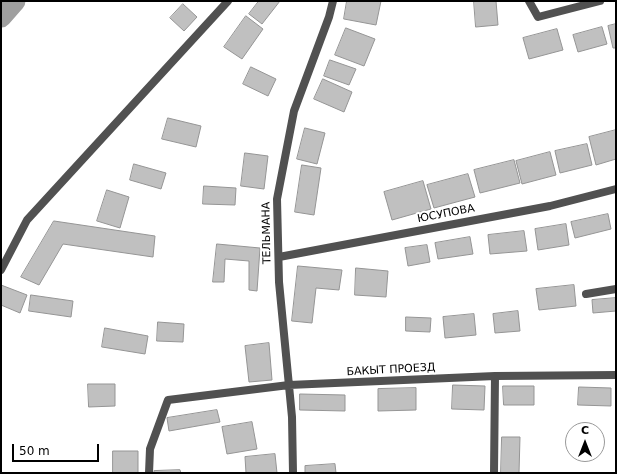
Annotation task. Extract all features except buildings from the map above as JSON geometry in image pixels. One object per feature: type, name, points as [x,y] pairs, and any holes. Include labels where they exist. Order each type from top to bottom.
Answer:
[{"type":"street","points":[[1,270],[27,220],[228,1]]},
{"type":"street","name":"ТЕЛЬМАНА","points":[[293,473],[292,417],[279,257],[277,199],[294,111],[329,17],[332,1]]},
{"type":"street","points":[[529,1],[538,17],[600,1]]},
{"type":"street","name":"ЮСУПОВА","points":[[279,257],[550,206],[616,189]]},
{"type":"street","points":[[586,294],[616,289]]},
{"type":"street","name":"БАКЫТ ПРОЕЗД","points":[[149,473],[150,449],[168,400],[289,385],[495,376],[616,375]]},
{"type":"street","points":[[494,473],[495,376]]},
{"type":"waterway","points":[[1,17],[15,1]]}]
